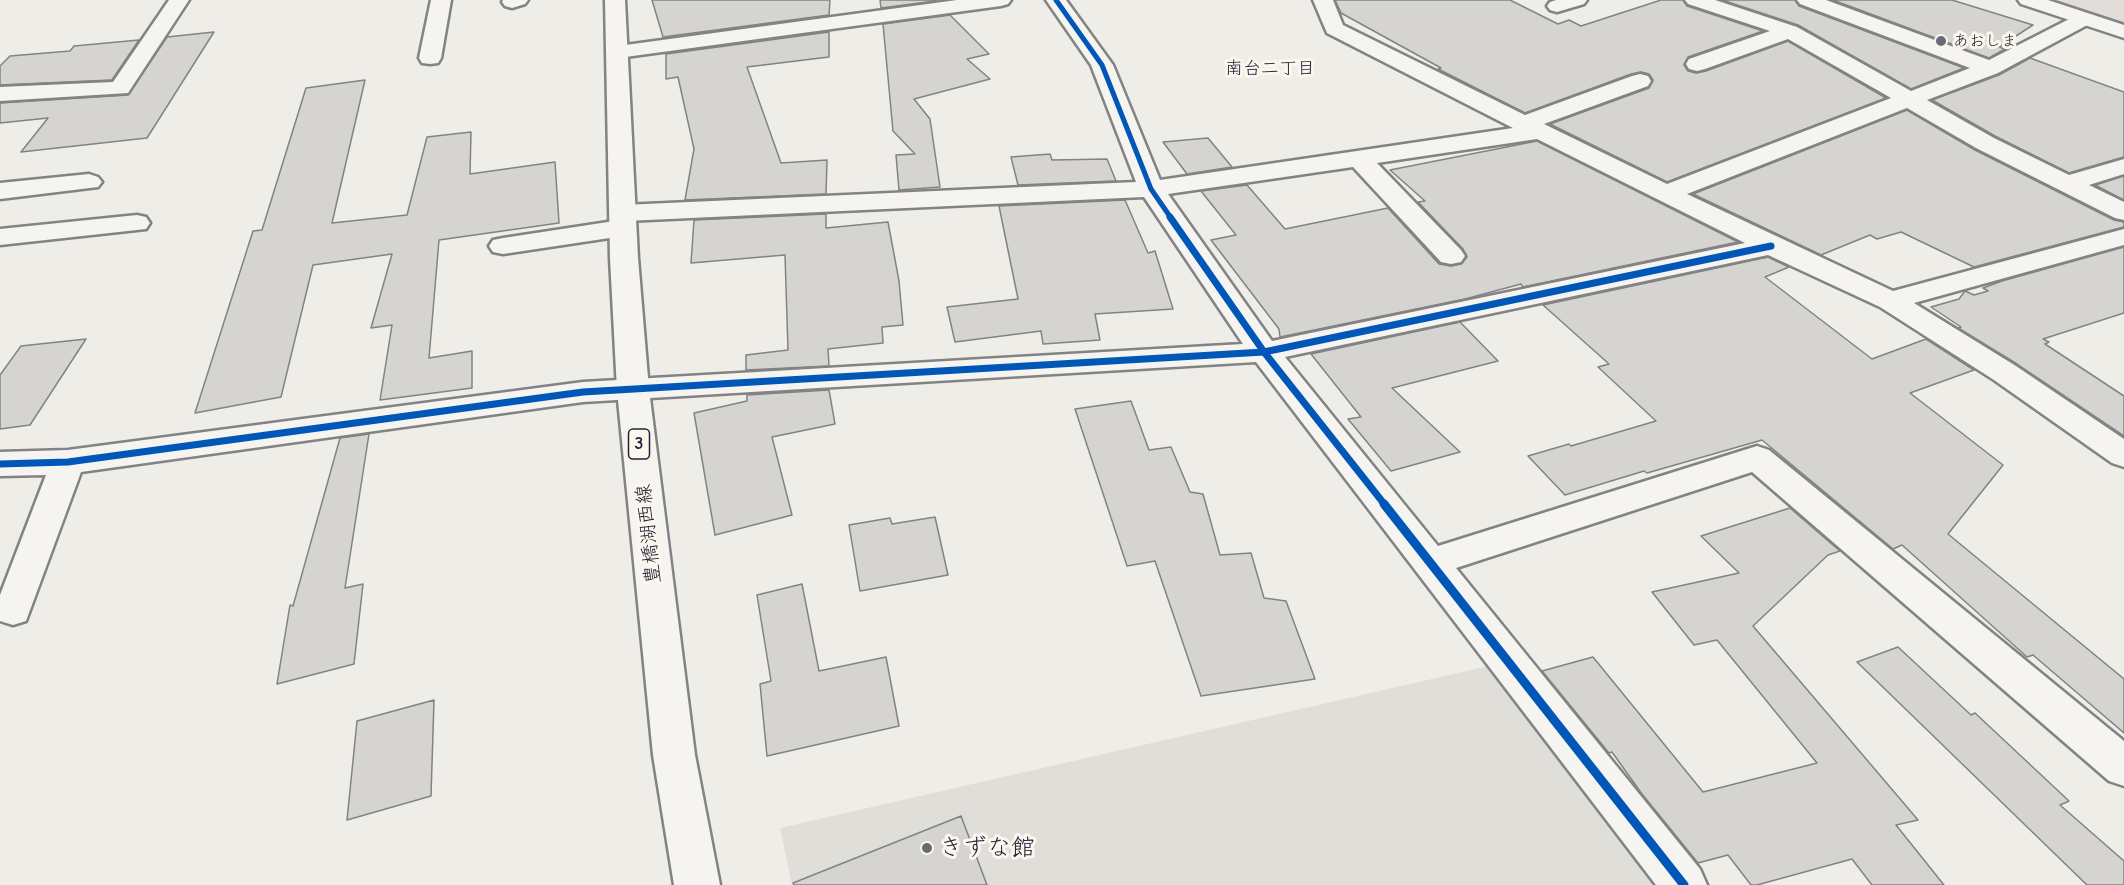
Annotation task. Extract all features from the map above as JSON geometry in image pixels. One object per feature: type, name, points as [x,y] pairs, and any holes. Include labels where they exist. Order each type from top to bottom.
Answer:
[{"type":"street","points":[[0,94],[120,88],[179,0]]},
{"type":"street","points":[[430,58],[441,0]]},
{"type":"street","name":"豊橋湖西線","points":[[615,0],[623,221],[633,390],[674,755],[697,885]]},
{"type":"street","points":[[859,0],[868,19]]},
{"type":"street","points":[[618,52],[1001,0]]},
{"type":"street","points":[[1056,0],[1102,65],[1115,103],[1151,189],[1264,352],[1684,885]]},
{"type":"street","points":[[1323,0],[1334,29],[1771,246],[1890,301],[2004,373],[2124,455]]},
{"type":"street","points":[[1557,6],[1577,0]]},
{"type":"street","points":[[1695,0],[1790,31],[1985,143],[2124,212]]},
{"type":"street","points":[[1807,0],[1990,68]]},
{"type":"street","points":[[2028,0],[2124,32]]},
{"type":"street","points":[[1667,193],[1990,68],[2084,18]]},
{"type":"street","points":[[1697,64],[1790,31]]},
{"type":"street","points":[[503,246],[623,221],[1151,189],[1530,128],[1640,81]]},
{"type":"street","points":[[1357,157],[1451,256]]},
{"type":"street","points":[[2066,184],[2124,166]]},
{"type":"street","points":[[0,191],[89,182]]},
{"type":"street","points":[[0,237],[137,223]]},
{"type":"street","points":[[1890,301],[2124,237]]},
{"type":"street","points":[[0,464],[68,462],[583,392],[1264,352],[1771,246]]},
{"type":"street","points":[[1430,562],[1757,458],[2124,767]]},
{"type":"street","points":[[13,610],[68,462]]},
{"type":"shaded area","points":[[2051,0],[2124,0],[2124,24],[2073,7]]},
{"type":"shaded area","points":[[1493,665],[1659,885],[792,885],[780,828]]},
{"type":"building","points":[[652,0],[830,0],[829,15],[663,37]]},
{"type":"building","points":[[880,0],[935,0],[936,1],[881,8]]},
{"type":"building","points":[[1335,0],[1510,0],[1558,24],[1569,20],[1581,26],[1661,0],[1683,0],[1687,6],[1763,31],[1688,57],[1684,65],[1688,71],[1696,73],[1706,71],[1788,41],[1886,98],[1667,182],[1550,124],[1649,88],[1653,80],[1649,74],[1641,72],[1631,74],[1525,113],[1438,69],[1441,68],[1341,13]]},
{"type":"building","points":[[1722,0],[1795,0],[1799,6],[1964,68],[1911,89],[1798,25]]},
{"type":"building","points":[[1833,0],[1952,0],[2033,25],[1999,47],[2005,49],[1989,58]]},
{"type":"building","points":[[950,15],[989,54],[967,59],[990,79],[914,99],[930,119],[940,187],[899,190],[896,155],[915,154],[893,131],[883,24]]},
{"type":"building","points":[[214,32],[147,138],[21,152],[48,118],[0,123],[0,103],[128,95],[167,37]]},
{"type":"building","points":[[829,32],[829,57],[747,67],[781,163],[827,160],[826,194],[685,200],[694,149],[678,77],[666,79],[666,54]]},
{"type":"building","points":[[139,40],[112,80],[0,85],[0,66],[10,56],[70,51],[74,46]]},
{"type":"building","points":[[2030,58],[2124,92],[2124,157],[2069,173],[1995,136],[1932,100],[1999,75]]},
{"type":"building","points":[[365,80],[332,223],[407,215],[427,137],[471,132],[470,174],[555,162],[559,223],[439,240],[429,358],[472,351],[472,388],[380,400],[392,325],[371,328],[392,254],[313,265],[281,397],[195,413],[253,231],[262,230],[306,88]]},
{"type":"building","points":[[1907,110],[1975,150],[2114,220],[2124,222],[2124,227],[1974,267],[1901,232],[1877,239],[1870,235],[1821,255],[1693,194]]},
{"type":"building","points":[[1208,138],[1232,167],[1187,174],[1163,142]]},
{"type":"building","points":[[1537,141],[1738,242],[1523,287],[1521,284],[1465,299],[1280,337],[1279,329],[1211,240],[1236,235],[1201,191],[1247,185],[1285,229],[1388,208],[1439,264],[1451,266],[1461,264],[1467,257],[1463,249],[1418,202],[1425,201],[1390,170]]},
{"type":"building","points":[[1050,154],[1052,160],[1107,159],[1116,181],[1018,185],[1011,157]]},
{"type":"building","points":[[2124,176],[2124,200],[2095,185]]},
{"type":"building","points":[[1125,200],[1148,253],[1155,251],[1173,309],[1095,314],[1100,340],[1043,344],[1041,331],[955,342],[947,307],[1018,299],[999,206]]},
{"type":"building","points":[[826,214],[826,228],[888,222],[899,281],[903,325],[882,327],[883,343],[828,349],[829,366],[746,370],[746,355],[788,350],[785,255],[691,263],[694,220]]},
{"type":"building","points":[[2124,247],[2124,313],[2043,339],[2049,342],[2045,344],[2124,396],[2124,436],[2017,364],[1958,328],[1961,327],[1931,307],[1959,299],[1965,291],[1974,295],[1988,291],[1983,288],[2002,281]]},
{"type":"building","points":[[1768,257],[1789,267],[1765,277],[1872,359],[1926,339],[1974,370],[1910,393],[2003,465],[1948,534],[2124,679],[2124,733],[2033,655],[2027,657],[1902,545],[1893,549],[1762,440],[1647,473],[1644,471],[1565,495],[1528,456],[1656,421],[1598,367],[1609,364],[1543,305]]},
{"type":"building","points":[[1460,322],[1498,361],[1392,388],[1460,452],[1391,471],[1348,419],[1361,417],[1311,354]]},
{"type":"building","points":[[86,339],[30,425],[0,429],[0,375],[21,346]]},
{"type":"building","points":[[829,390],[835,424],[772,437],[792,515],[715,535],[694,413],[747,401],[747,395]]},
{"type":"building","points":[[1131,401],[1149,450],[1171,447],[1190,492],[1203,494],[1220,555],[1251,553],[1264,598],[1286,601],[1315,679],[1201,696],[1155,561],[1127,566],[1075,409]]},
{"type":"building","points":[[369,434],[345,588],[363,584],[354,664],[277,684],[290,605],[293,606],[340,438]]},
{"type":"building","points":[[1790,508],[1840,551],[1828,555],[1753,626],[1918,820],[1896,825],[1944,885],[1872,885],[1852,859],[1757,885],[1751,885],[1728,855],[1698,863],[1642,794],[1612,752],[1609,753],[1542,671],[1593,657],[1703,792],[1817,763],[1717,640],[1694,645],[1652,592],[1739,573],[1701,536]]},
{"type":"building","points":[[935,517],[948,575],[860,591],[849,525],[890,518],[892,524]]},
{"type":"building","points":[[802,584],[819,671],[886,657],[899,726],[767,756],[760,684],[771,681],[757,595]]},
{"type":"building","points":[[1898,647],[1971,715],[1975,713],[2069,801],[2060,805],[2124,861],[2124,885],[2087,885],[1857,662]]},
{"type":"building","points":[[434,700],[431,796],[347,820],[357,721]]},
{"type":"building","name":"きずな館","points":[[961,816],[987,885],[794,885],[793,883]]},
{"type":"cycle path","points":[[1056,0],[1102,65],[1151,189],[1264,352],[1684,885]]},
{"type":"cycle path","points":[[0,464],[68,462],[583,392],[1264,352],[1771,246]]},
{"type":"place","name":"あおしま","points":[[1941,41]]},
{"type":"place","name":"きずな館","points":[[927,848]]},
{"type":"district","name":"南台二丁目","points":[[1270,69]]}]
